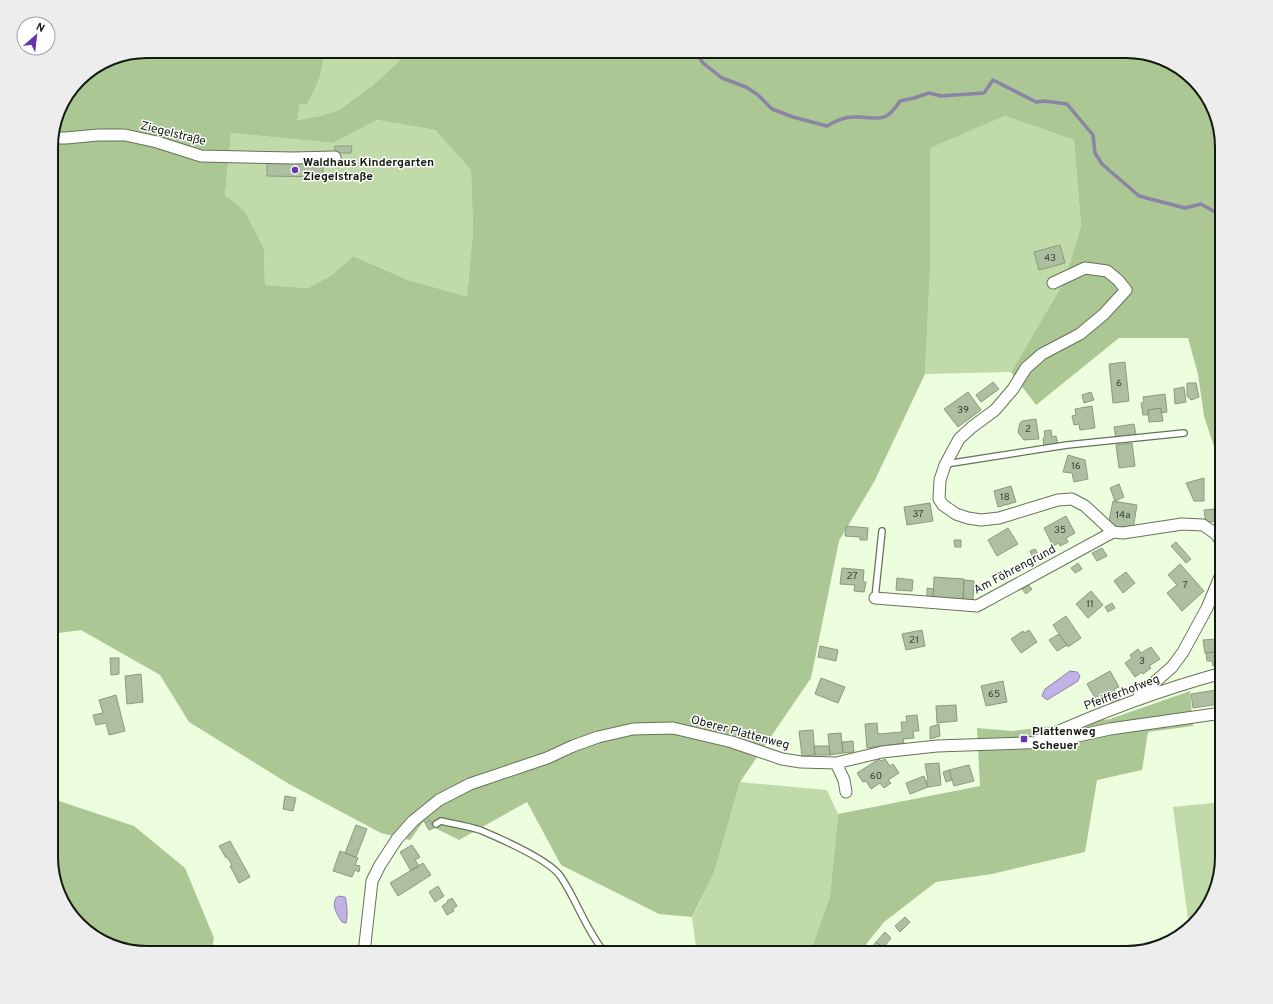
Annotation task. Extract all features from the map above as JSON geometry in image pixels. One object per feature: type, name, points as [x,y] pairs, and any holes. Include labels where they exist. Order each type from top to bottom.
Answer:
[{"type":"street","name":"Ziegelstraße","points":[[58,138],[98,134],[125,135],[157,142],[201,156],[294,158],[335,157]]},
{"type":"street","points":[[1053,282],[1086,268],[1107,271],[1118,280],[1126,290],[1104,314],[1080,334],[1042,354],[1026,368],[1013,388],[995,410],[959,439],[945,464],[940,480],[939,498],[942,505],[956,514],[968,518],[989,520],[1058,500],[1072,499],[1085,506],[1113,532]]},
{"type":"street","name":"Am Föhrengrund","points":[[875,598],[977,606],[1113,532],[1123,533],[1182,524],[1203,525],[1215,533]]},
{"type":"street","points":[[1133,702],[1172,667],[1183,652],[1207,608],[1215,589]]},
{"type":"street","name":"Pfeifferhofweg","points":[[1033,743],[1133,702],[1215,675]]},
{"type":"street","name":"Oberer Plattenweg","points":[[365,946],[372,881],[380,865],[397,839],[413,821],[439,800],[470,784],[547,758],[598,737],[633,729],[673,728],[732,742],[782,759],[801,762],[836,763],[882,752],[937,746],[1050,742],[1110,729],[1215,714]]},
{"type":"street","points":[[836,763],[844,780],[846,792]]},
{"type":"lane","points":[[945,464],[1067,445],[1184,433]]},
{"type":"lane","points":[[875,598],[882,531]]},
{"type":"lane","points":[[436,824],[441,821],[479,830],[533,855],[555,869],[569,890],[599,946]]},
{"type":"green space","points":[[141,58],[323,58],[319,78],[307,104],[300,104],[297,120],[320,116],[339,110],[372,86],[402,58],[1126,58],[1149,61],[1171,70],[1189,84],[1197,93],[1206,108],[1212,124],[1215,147],[1215,450],[1204,416],[1198,374],[1188,338],[1119,338],[1036,405],[1011,372],[1064,282],[1081,226],[1074,140],[1005,116],[930,148],[930,270],[925,374],[874,482],[839,541],[811,678],[740,782],[715,870],[692,917],[659,914],[561,865],[527,802],[459,840],[423,822],[410,840],[381,833],[289,784],[189,722],[160,675],[81,630],[58,633],[58,141],[61,124],[73,97],[88,80],[108,67],[124,61]],"holes":[[[377,120],[435,130],[471,170],[473,231],[467,297],[408,280],[354,256],[332,275],[308,288],[265,285],[264,249],[245,212],[225,195],[231,133],[333,143]]]},
{"type":"green space","points":[[323,58],[402,58],[372,86],[339,110],[320,116],[296,120],[300,104]]},
{"type":"green space","points":[[1005,116],[1074,140],[1081,226],[1064,282],[1011,372],[925,374],[930,270],[929,148]]},
{"type":"green space","points":[[377,120],[435,130],[471,170],[473,231],[467,298],[408,280],[355,256],[332,275],[308,288],[265,285],[264,249],[225,195],[231,133],[333,143]]},
{"type":"green space","points":[[1190,691],[1193,726],[1148,732],[1142,770],[1097,780],[1085,852],[992,874],[936,882],[884,922],[865,946],[812,946],[830,896],[838,814],[980,786],[977,728],[1012,731],[1110,719]]},
{"type":"green space","points":[[740,782],[827,790],[838,814],[830,896],[812,946],[696,946],[692,918],[715,870]]},
{"type":"green space","points":[[58,801],[134,826],[185,868],[214,938],[212,946],[135,945],[113,939],[102,934],[88,924],[70,902],[60,875],[58,863]]},
{"type":"green space","points":[[1215,803],[1215,857],[1212,880],[1203,902],[1188,921],[1173,807]]},
{"type":"shaded area","points":[[1070,671],[1077,672],[1080,676],[1078,681],[1047,700],[1042,696],[1045,689]]},
{"type":"shaded area","points":[[338,896],[345,897],[346,899],[346,923],[342,922],[335,909],[334,905]]},
{"type":"building","points":[[335,146],[352,146],[351,153],[335,153]]},
{"type":"building","name":"Waldhaus Kindergarten Ziegelstraße","points":[[267,163],[323,164],[323,177],[267,176]]},
{"type":"building","points":[[1060,245],[1065,263],[1039,270],[1034,252]]},
{"type":"building","points":[[1125,362],[1129,401],[1113,403],[1109,364]]},
{"type":"building","points":[[993,382],[999,389],[981,402],[976,395]]},
{"type":"building","points":[[1187,383],[1196,383],[1199,397],[1191,400],[1187,396]]},
{"type":"building","points":[[1184,387],[1186,402],[1175,404],[1174,389]]},
{"type":"building","points":[[968,392],[981,410],[958,427],[944,409]]},
{"type":"building","points":[[1091,392],[1094,400],[1084,403],[1082,395]]},
{"type":"building","points":[[1165,394],[1167,412],[1161,413],[1161,408],[1148,410],[1148,415],[1143,415],[1141,403],[1144,402],[1143,397]]},
{"type":"building","points":[[1092,406],[1095,428],[1080,430],[1079,424],[1074,425],[1072,416],[1076,415],[1075,409]]},
{"type":"building","points":[[1161,408],[1163,421],[1149,422],[1148,410]]},
{"type":"building","points":[[1036,419],[1039,439],[1024,440],[1018,431],[1020,423],[1022,421]]},
{"type":"building","points":[[1134,424],[1136,435],[1116,438],[1114,427]]},
{"type":"building","points":[[1051,430],[1052,437],[1056,436],[1058,445],[1044,447],[1044,431]]},
{"type":"building","points":[[1132,443],[1135,466],[1119,468],[1116,445]]},
{"type":"building","points":[[1068,455],[1085,460],[1088,479],[1074,482],[1072,473],[1063,472]]},
{"type":"building","points":[[1204,478],[1204,501],[1194,501],[1186,483]]},
{"type":"building","points":[[1119,484],[1124,497],[1115,501],[1110,488]]},
{"type":"building","points":[[1011,486],[1016,502],[998,507],[994,491]]},
{"type":"building","points":[[1113,501],[1137,505],[1133,529],[1108,525]]},
{"type":"building","points":[[930,503],[933,521],[907,525],[904,507]]},
{"type":"building","points":[[1214,509],[1215,521],[1206,523],[1204,510]]},
{"type":"building","points":[[1066,516],[1075,533],[1066,538],[1068,542],[1060,546],[1059,543],[1053,546],[1044,528]]},
{"type":"building","points":[[846,526],[868,528],[867,540],[860,540],[860,537],[845,536]]},
{"type":"building","points":[[1008,528],[1018,544],[997,556],[988,540]]},
{"type":"building","points":[[954,540],[961,540],[961,547],[955,547]]},
{"type":"building","points":[[1176,542],[1191,559],[1186,563],[1171,546]]},
{"type":"building","points":[[1102,548],[1107,556],[1097,561],[1092,553]]},
{"type":"building","points":[[1035,549],[1040,557],[1034,560],[1030,551]]},
{"type":"building","points":[[1078,563],[1082,569],[1075,573],[1071,568]]},
{"type":"building","points":[[1180,564],[1204,591],[1182,611],[1167,593],[1177,585],[1168,575]]},
{"type":"building","points":[[842,568],[864,570],[863,582],[866,582],[864,592],[854,591],[855,585],[840,584]]},
{"type":"building","points":[[1126,572],[1135,583],[1123,593],[1114,581]]},
{"type":"building","points":[[934,577],[964,579],[963,599],[933,598]]},
{"type":"building","points":[[897,578],[913,580],[912,591],[896,590]]},
{"type":"building","points":[[964,580],[974,581],[973,600],[963,599]]},
{"type":"building","points":[[1027,583],[1032,589],[1026,594],[1021,588]]},
{"type":"building","points":[[927,588],[934,589],[933,598],[927,599]]},
{"type":"building","points":[[1091,591],[1103,605],[1088,618],[1076,604]]},
{"type":"building","points":[[1112,603],[1115,608],[1108,612],[1105,607]]},
{"type":"building","points":[[1066,616],[1081,638],[1068,647],[1053,625]]},
{"type":"building","points":[[922,630],[925,646],[906,650],[902,634]]},
{"type":"building","points":[[1029,630],[1037,642],[1021,653],[1011,639],[1023,631],[1024,633]]},
{"type":"building","points":[[1059,634],[1067,645],[1057,651],[1049,640]]},
{"type":"building","points":[[1215,639],[1215,652],[1205,653],[1203,640]]},
{"type":"building","points":[[820,646],[838,650],[836,661],[818,657]]},
{"type":"building","points":[[1151,647],[1160,659],[1149,666],[1151,668],[1143,674],[1142,672],[1135,677],[1125,663],[1132,658],[1130,655],[1138,649],[1141,653]]},
{"type":"building","points":[[1215,652],[1215,666],[1213,666],[1212,661],[1207,661],[1206,653]]},
{"type":"building","points":[[110,658],[119,658],[119,674],[111,675]]},
{"type":"building","points":[[1110,671],[1119,687],[1114,689],[1120,700],[1112,704],[1110,699],[1099,705],[1087,684]]},
{"type":"building","points":[[141,674],[143,702],[127,704],[125,676]]},
{"type":"building","points":[[821,678],[845,687],[838,703],[815,694]]},
{"type":"building","points":[[1003,681],[1007,702],[986,706],[981,686]]},
{"type":"building","points":[[1215,690],[1215,705],[1193,708],[1191,694]]},
{"type":"building","points":[[116,695],[125,731],[109,735],[106,723],[96,725],[93,715],[103,713],[99,700]]},
{"type":"building","points":[[956,705],[957,721],[937,723],[936,706]]},
{"type":"building","points":[[917,715],[919,731],[913,731],[914,738],[903,739],[904,743],[867,748],[865,724],[877,723],[878,734],[902,732],[901,722],[907,722],[906,716]]},
{"type":"building","points":[[939,724],[940,736],[930,739],[930,727]]},
{"type":"building","points":[[813,730],[815,755],[802,756],[799,731]]},
{"type":"building","points":[[841,733],[843,753],[830,755],[828,734]]},
{"type":"building","points":[[853,741],[854,752],[843,753],[842,742]]},
{"type":"building","points":[[814,746],[829,746],[830,755],[815,755]]},
{"type":"building","points":[[879,759],[881,761],[885,759],[890,766],[893,764],[899,773],[888,780],[891,783],[884,788],[880,783],[871,789],[866,781],[863,782],[857,773]]},
{"type":"building","points":[[939,763],[941,785],[928,787],[926,781],[928,781],[925,764]]},
{"type":"building","points":[[969,765],[974,781],[954,786],[949,770]]},
{"type":"building","points":[[949,770],[952,780],[946,782],[943,772]]},
{"type":"building","points":[[924,776],[928,787],[910,794],[906,783]]},
{"type":"building","points":[[285,796],[296,798],[293,811],[283,809]]},
{"type":"building","points":[[430,820],[432,825],[434,824],[436,827],[429,830],[425,823]]},
{"type":"building","points":[[356,825],[367,829],[356,857],[345,853]]},
{"type":"building","points":[[230,841],[250,877],[239,883],[230,866],[232,865],[219,846]]},
{"type":"building","points":[[412,845],[420,857],[415,860],[419,866],[411,871],[400,852]]},
{"type":"building","points":[[340,851],[358,858],[355,865],[360,866],[359,872],[355,870],[352,877],[333,871]]},
{"type":"building","points":[[423,863],[431,875],[398,896],[390,883]]},
{"type":"building","points":[[438,886],[444,896],[435,902],[429,892]]},
{"type":"building","points":[[452,898],[457,906],[453,909],[454,911],[447,915],[442,906]]},
{"type":"building","points":[[905,917],[910,922],[900,932],[895,926]]},
{"type":"building","points":[[885,932],[891,938],[885,946],[881,946],[876,942]]},
{"type":"building","points":[[876,942],[881,946],[873,946]]},
{"type":"waterway","points":[[700,58],[703,63],[722,78],[746,87],[758,95],[772,109],[793,117],[827,126],[836,121],[847,118],[885,117],[900,101],[929,93],[941,96],[984,93],[993,80],[1036,102],[1045,101],[1067,104],[1093,135],[1095,153],[1102,164],[1139,196],[1185,208],[1201,204],[1215,212]]},
{"type":"place","name":"Waldhaus Kindergarten Ziegelstraße","points":[[295,170]]},
{"type":"place","name":"Plattenweg Scheuer","points":[[1024,739]]}]
